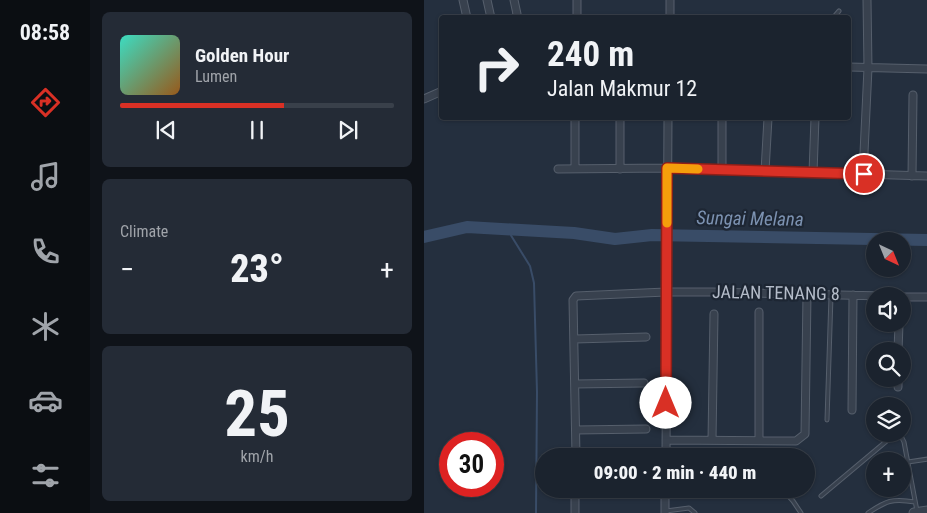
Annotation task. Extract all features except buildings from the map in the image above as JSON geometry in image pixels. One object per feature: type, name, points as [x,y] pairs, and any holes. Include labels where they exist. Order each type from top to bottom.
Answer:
[{"type":"street","points":[[462,0],[466,15]]},
{"type":"street","points":[[488,0],[490,15]]},
{"type":"street","points":[[514,0],[516,15]]},
{"type":"street","points":[[577,0],[577,15]]},
{"type":"street","points":[[670,0],[670,15]]},
{"type":"street","points":[[864,174],[868,68],[867,0]]},
{"type":"street","points":[[851,67],[927,70]]},
{"type":"street","points":[[424,99],[439,92]]},
{"type":"street","points":[[912,176],[913,94]]},
{"type":"street","points":[[575,120],[575,169]]},
{"type":"street","points":[[620,120],[620,169]]},
{"type":"street","points":[[666,448],[668,120]]},
{"type":"street","points":[[722,120],[722,170]]},
{"type":"street","points":[[765,171],[768,120]]},
{"type":"street","points":[[813,173],[815,120]]},
{"type":"street","points":[[558,169],[620,169],[667,172],[722,170],[927,176]]},
{"type":"street","name":"JALAN TENANG 8","points":[[575,339],[573,300],[581,294],[666,288],[866,295]]},
{"type":"street","points":[[666,440],[796,441],[806,434],[807,294]]},
{"type":"street","points":[[852,410],[853,295]]},
{"type":"street","points":[[911,297],[927,297]]},
{"type":"street","points":[[759,312],[759,440]]},
{"type":"street","points":[[712,440],[714,314]]},
{"type":"street","points":[[576,448],[575,339],[646,337]]},
{"type":"street","points":[[575,384],[644,384]]},
{"type":"street","points":[[576,430],[646,428]]},
{"type":"street","points":[[575,498],[575,513]]},
{"type":"street","points":[[665,498],[665,512]]},
{"type":"street","points":[[916,512],[927,511]]},
{"type":"lane","points":[[836,15],[840,11]]},
{"type":"lane","points":[[827,420],[831,295]]},
{"type":"lane","points":[[873,452],[889,439],[897,437],[902,438],[906,452]]},
{"type":"lane","points":[[821,496],[866,458]]},
{"type":"lane","points":[[911,462],[927,459]]},
{"type":"lane","points":[[911,479],[916,512]]},
{"type":"lane","points":[[790,498],[801,513]]},
{"type":"lane","points":[[868,513],[885,502],[901,500],[915,502]]},
{"type":"lane","points":[[665,512],[689,508],[695,513]]},
{"type":"waterway","name":"Sungai Melana","points":[[424,237],[467,227],[574,233],[615,239],[652,235],[928,240]]},
{"type":"waterway","points":[[507,229],[530,266],[534,283],[537,392],[536,513]]},
{"type":"slow traffic","points":[[667,223],[667,168],[698,169]]},
{"type":"route","points":[[666,403],[667,168],[864,174]]}]
